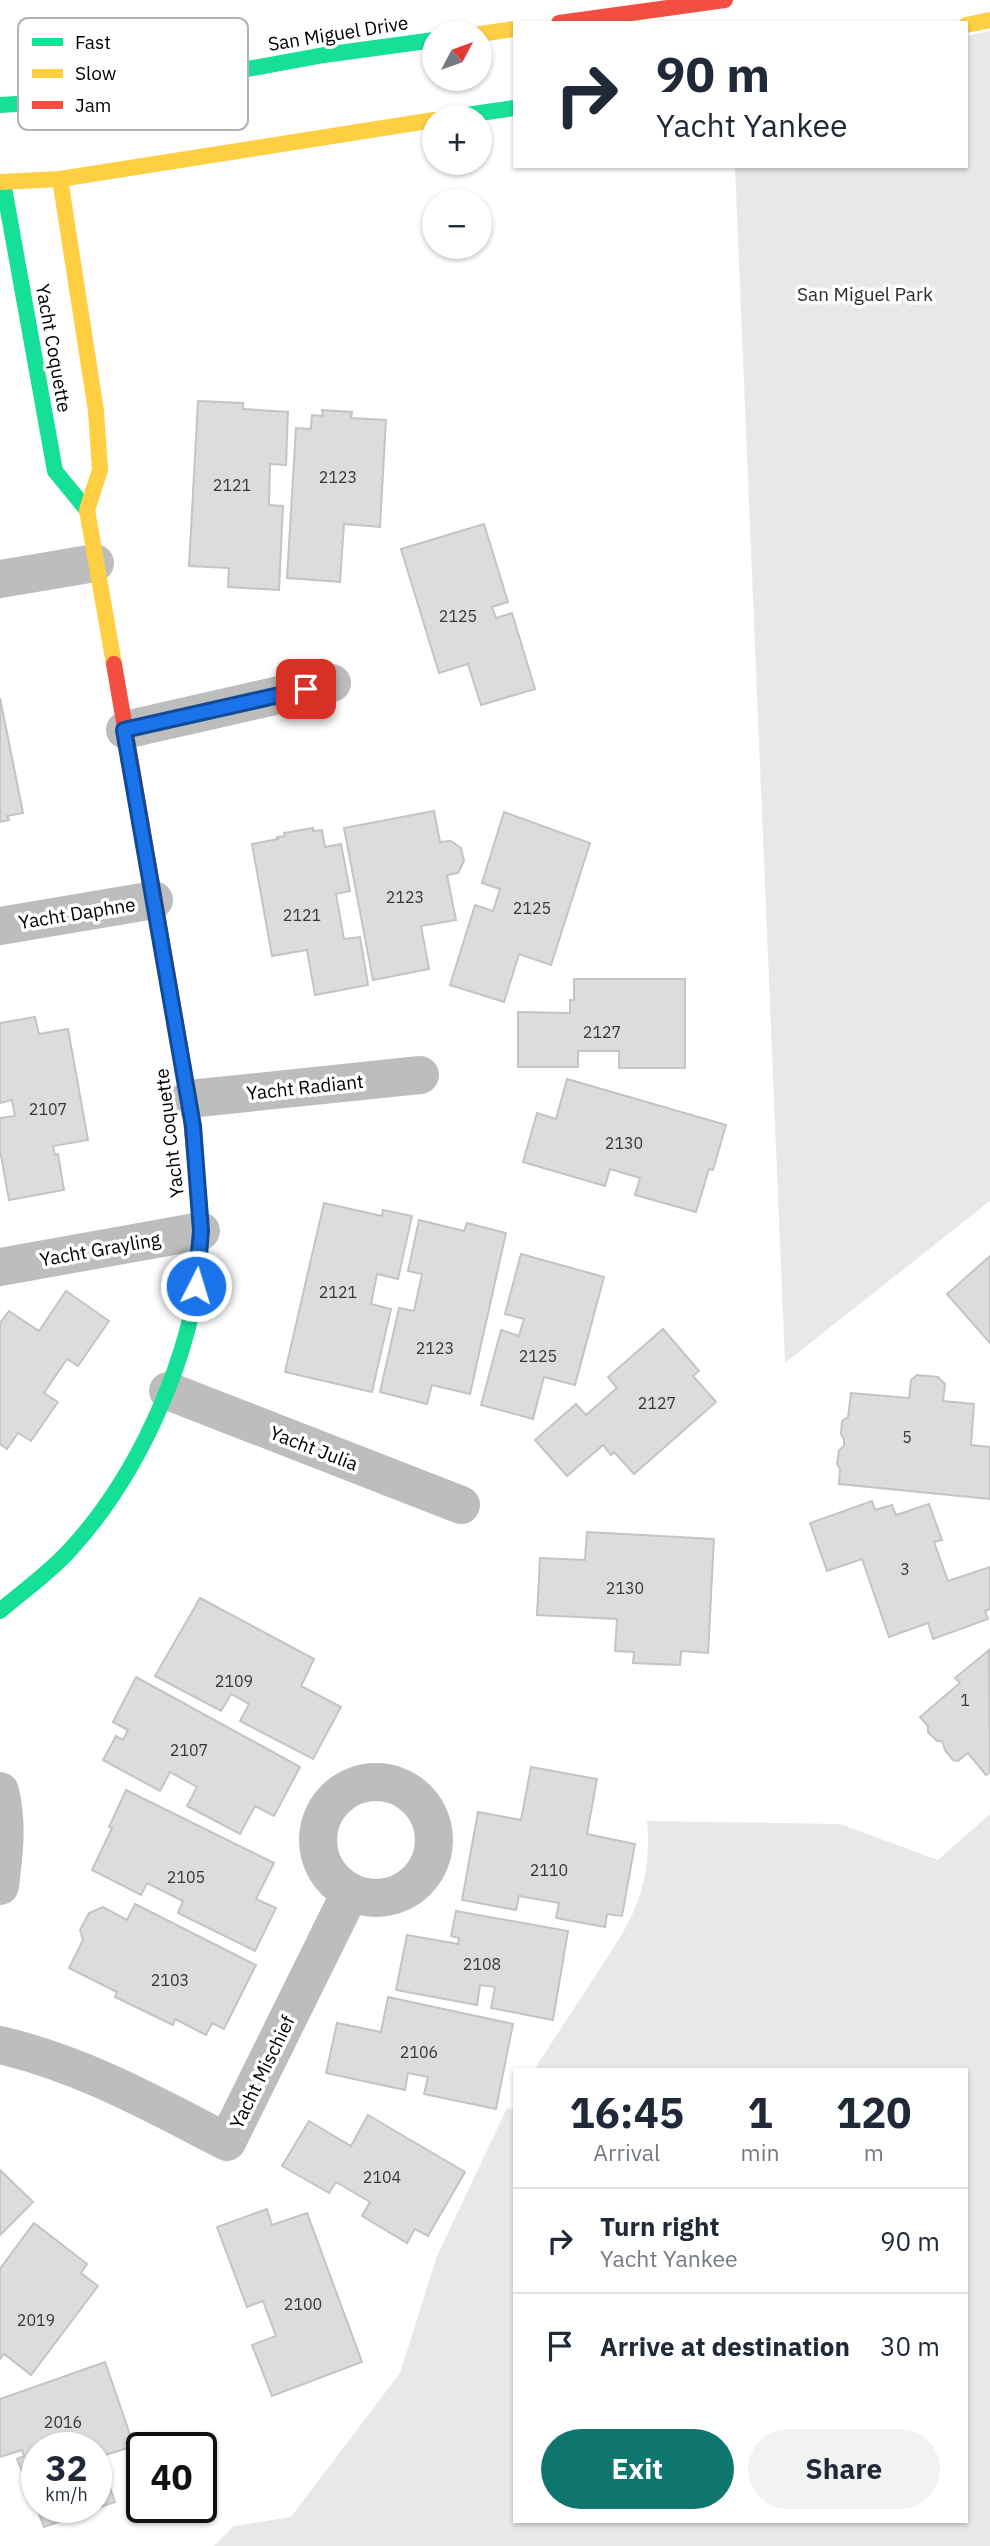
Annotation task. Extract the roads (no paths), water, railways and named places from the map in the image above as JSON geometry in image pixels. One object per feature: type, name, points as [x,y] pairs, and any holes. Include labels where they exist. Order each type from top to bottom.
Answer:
[{"type":"street","points":[[573,21],[725,0]]},
{"type":"street","points":[[968,25],[990,20]]},
{"type":"street","points":[[492,32],[513,29]]},
{"type":"street","name":"San Miguel Drive","points":[[248,69],[422,42]]},
{"type":"street","name":"San Miguel Drive","points":[[0,105],[18,104]]},
{"type":"street","points":[[492,111],[513,108]]},
{"type":"street","points":[[2,182],[60,179],[422,122]]},
{"type":"street","name":"Yacht Coquette","points":[[0,1611],[68,1552],[118,1488],[157,1417],[178,1360],[196,1286],[201,1231],[189,1099],[95,563],[88,510],[100,470],[96,411],[82,372],[60,179]]},
{"type":"street","name":"Yacht Coquette","points":[[2,182],[45,378],[54,471],[88,510]]},
{"type":"street","points":[[0,579],[95,563]]},
{"type":"street","points":[[124,730],[332,683]]},
{"type":"street","name":"Yacht Daphne","points":[[0,926],[154,900]]},
{"type":"street","name":"Yacht Radiant","points":[[189,1099],[421,1075]]},
{"type":"street","name":"Yacht Grayling","points":[[0,1267],[201,1231]]},
{"type":"street","name":"Yacht Julia","points":[[168,1391],[461,1504]]},
{"type":"street","points":[[0,1791],[4,1807],[5,1848],[0,1886]]},
{"type":"street","name":"Yacht Mischief","points":[[0,2045],[41,2054],[100,2078],[227,2142],[350,1892]]},
{"type":"park label","name":"San Miguel Park","points":[[865,294]]}]
